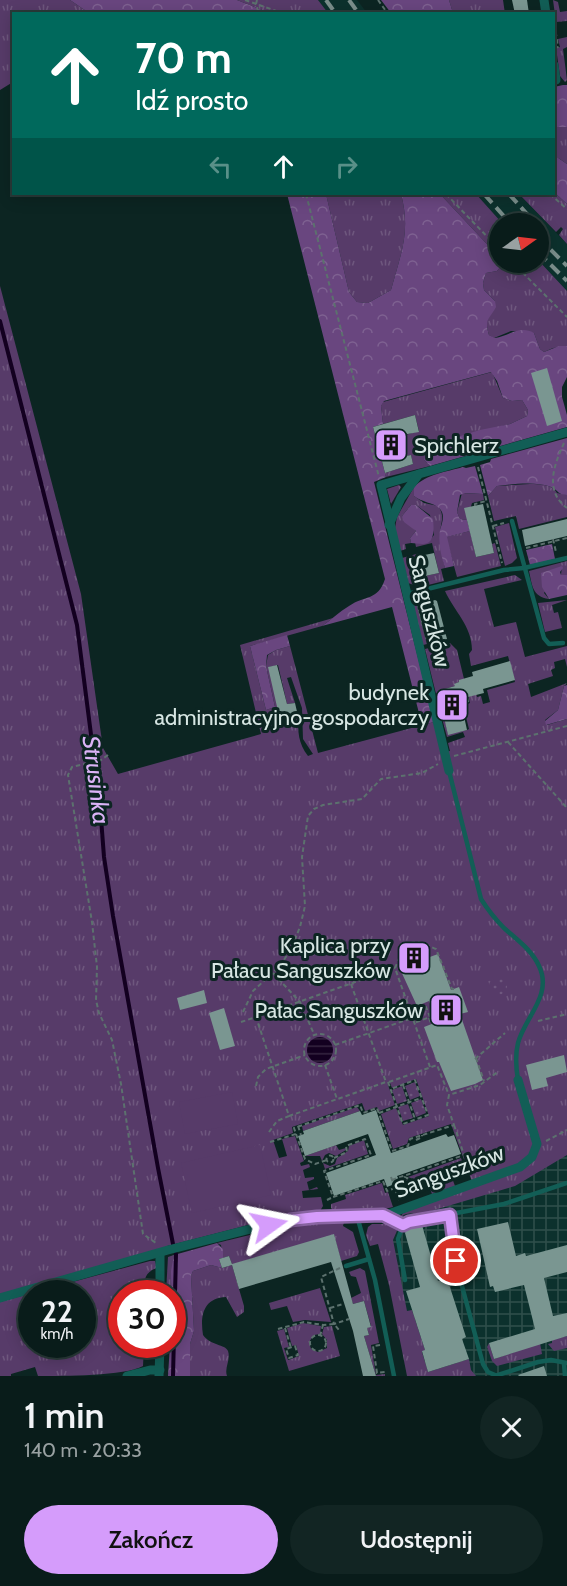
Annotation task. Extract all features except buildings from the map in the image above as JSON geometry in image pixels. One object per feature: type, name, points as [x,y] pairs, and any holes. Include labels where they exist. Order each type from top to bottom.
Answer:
[{"type":"street","points":[[555,72],[556,80]]},
{"type":"street","points":[[381,485],[567,432]]},
{"type":"street","points":[[389,525],[401,498],[418,474]]},
{"type":"street","name":"Sanguszków","points":[[381,485],[449,771]]},
{"type":"street","name":"Sanguszków","points":[[0,1298],[290,1220],[383,1215],[520,1167],[532,1157],[537,1144],[518,1080]]},
{"type":"street","points":[[160,1254],[160,1280]]},
{"type":"street","points":[[128,1376],[150,1370],[160,1373]]},
{"type":"lane","points":[[512,521],[544,638],[549,644],[563,643]]},
{"type":"lane","points":[[406,594],[504,570],[567,558]]},
{"type":"lane","name":"Sanguszków","points":[[449,771],[481,899],[491,914],[532,956],[541,973],[540,998],[517,1046],[518,1080]]},
{"type":"lane","points":[[405,1280],[398,1239],[403,1225],[504,1204],[567,1183]]},
{"type":"lane","points":[[383,1215],[403,1225]]},
{"type":"lane","points":[[450,1215],[459,1275],[483,1364],[488,1372],[495,1376],[551,1360],[566,1363],[565,1376]]},
{"type":"lane","points":[[357,1216],[369,1259],[394,1376]]},
{"type":"lane","points":[[346,1266],[369,1259]]},
{"type":"path","points":[[245,0],[257,2],[280,12]]},
{"type":"path","points":[[555,25],[558,47],[555,48]]},
{"type":"path","points":[[306,195],[381,485]]},
{"type":"path","points":[[447,195],[489,239]]},
{"type":"path","points":[[551,195],[567,209]]},
{"type":"path","points":[[523,273],[567,317]]},
{"type":"path","points":[[567,438],[555,466],[552,488],[555,496],[567,508]]},
{"type":"path","points":[[477,464],[487,514],[493,526],[504,570]]},
{"type":"path","points":[[475,506],[475,504],[486,501]]},
{"type":"path","points":[[493,526],[512,521]]},
{"type":"path","points":[[519,550],[567,538]]},
{"type":"path","points":[[492,541],[496,540]]},
{"type":"path","points":[[553,540],[558,560]]},
{"type":"path","points":[[243,1012],[253,991],[280,966],[291,950],[300,927],[305,906],[302,857],[308,816],[314,809],[336,803],[362,800],[381,779],[422,773],[446,759],[567,726]]},
{"type":"path","points":[[508,742],[567,808]]},
{"type":"path","points":[[108,755],[100,760],[72,767],[68,775],[92,922],[97,967],[96,1000],[99,1013],[112,1040],[143,1234],[156,1244],[160,1254]]},
{"type":"path","points":[[430,1067],[395,968],[402,950],[407,945],[420,942],[436,949],[452,989],[454,989]]},
{"type":"path","points":[[241,1022],[395,968]]},
{"type":"path","points":[[273,973],[300,1002],[315,1035]]},
{"type":"path","points":[[351,984],[403,1124],[428,1115],[416,1080],[391,1089]]},
{"type":"path","points":[[411,1013],[426,1007],[431,1024]]},
{"type":"path","points":[[526,1024],[567,1014]]},
{"type":"path","points":[[256,1017],[289,1116]]},
{"type":"path","points":[[335,1045],[412,1018]]},
{"type":"path","points":[[414,1023],[429,1018]]},
{"type":"path","points":[[484,1082],[475,1058],[505,1033]]},
{"type":"path","points":[[315,1035],[324,1035],[335,1045],[335,1056],[325,1065],[314,1065],[305,1055],[306,1044],[315,1035]]},
{"type":"path","points":[[256,1086],[261,1072],[305,1055]]},
{"type":"path","points":[[325,1065],[337,1100]]},
{"type":"path","points":[[269,1132],[277,1121],[289,1116],[437,1065],[449,1095],[447,1105],[474,1183]]},
{"type":"path","points":[[449,1095],[484,1082],[499,1071]]},
{"type":"path","points":[[403,1085],[415,1119]]},
{"type":"path","points":[[379,1113],[422,1097]]},
{"type":"path","points":[[346,1146],[347,1152],[334,1158],[329,1155],[327,1160],[315,1164],[305,1159],[294,1128],[360,1104],[363,1113],[377,1108],[392,1151],[408,1146],[410,1139],[454,1125]]},
{"type":"path","points":[[298,1126],[301,1135]]},
{"type":"path","points":[[537,1144],[567,1130]]},
{"type":"path","points":[[270,1142],[296,1134]]},
{"type":"path","points":[[416,1140],[422,1135]]},
{"type":"path","points":[[333,1197],[324,1171],[370,1155],[365,1139],[340,1148]]},
{"type":"path","points":[[392,1180],[464,1155]]},
{"type":"path","points":[[391,1176],[397,1195],[469,1171]]},
{"type":"path","points":[[403,1177],[426,1185]]},
{"type":"path","points":[[327,1200],[383,1181],[387,1191],[395,1188]]},
{"type":"path","points":[[339,1330],[334,1324],[321,1277],[346,1266]]},
{"type":"path","points":[[330,1308],[343,1304]]},
{"type":"path","points":[[279,1329],[304,1322],[323,1325],[349,1319]]},
{"type":"path","points":[[320,1336],[323,1325]]},
{"type":"path","points":[[284,1327],[291,1348]]},
{"type":"path","points":[[320,1336],[325,1339],[326,1346],[320,1351],[315,1351],[310,1342],[313,1337],[320,1336]]},
{"type":"path","points":[[381,1345],[373,1346],[378,1373],[386,1372],[387,1376]]},
{"type":"path","points":[[296,1346],[298,1355],[289,1358],[286,1349],[291,1348],[296,1346]]},
{"type":"shaded area","points":[[318,0],[357,0],[366,12],[327,12]]},
{"type":"shaded area","points":[[477,195],[520,195],[537,213],[493,213]]},
{"type":"shaded area","points":[[549,225],[567,244],[567,291],[549,272]]},
{"type":"shaded area","points":[[320,1037],[330,1040],[333,1050],[330,1060],[320,1063],[310,1060],[307,1050],[310,1040]]},
{"type":"shaded area","points":[[567,1149],[567,1376],[416,1376],[390,1234],[402,1216],[476,1193]]},
{"type":"green space","points":[[0,0],[70,0],[88,12],[12,12],[12,83],[0,90]]},
{"type":"green space","points":[[70,0],[237,0],[267,12],[88,12]]},
{"type":"green space","points":[[237,0],[318,0],[327,12],[267,12]]},
{"type":"green space","points":[[381,0],[449,0],[453,12],[390,12]]},
{"type":"green space","points":[[449,0],[503,0],[505,12],[453,12]]},
{"type":"green space","points":[[553,0],[558,2],[560,12],[567,11],[567,21],[556,22]]},
{"type":"green space","points":[[567,37],[567,47],[563,49],[567,80],[565,82],[560,76],[556,48],[560,47],[558,39]]},
{"type":"green space","points":[[567,85],[567,127],[555,127],[555,87]]},
{"type":"green space","points":[[555,127],[567,127],[567,164],[555,156]]},
{"type":"green space","points":[[555,156],[567,164],[567,204],[555,193]]},
{"type":"green space","points":[[555,193],[567,204],[567,244],[559,235],[563,229],[561,227],[556,232],[549,225],[549,213],[538,213],[520,195],[555,195]]},
{"type":"green space","points":[[287,195],[326,195],[349,292],[357,302],[368,303],[391,290],[404,242],[405,220],[401,195],[441,195],[489,246],[489,272],[486,273],[483,283],[484,290],[495,301],[496,307],[487,323],[489,335],[495,338],[524,330],[534,333],[540,349],[544,352],[559,346],[567,346],[567,377],[562,387],[562,397],[567,415],[567,427],[430,466],[424,460],[425,446],[434,441],[444,441],[510,424],[527,416],[528,410],[522,400],[512,401],[503,398],[491,372],[384,401],[381,406],[383,424],[373,427],[386,477],[374,482],[434,722],[422,725],[392,607],[322,626],[349,606],[375,594],[385,579]]},
{"type":"green space","points":[[326,195],[401,195],[405,220],[404,242],[391,290],[368,303],[357,302],[349,292]]},
{"type":"green space","points":[[441,195],[477,195],[493,213],[489,213],[489,246]]},
{"type":"green space","points":[[549,272],[567,291],[567,346],[544,352],[540,349],[534,333],[511,331],[494,338],[489,335],[487,321],[495,301],[484,290],[483,283],[486,273]]},
{"type":"green space","points":[[0,286],[81,594],[103,748],[118,774],[261,734],[240,645],[333,618],[322,626],[250,646],[266,710],[275,707],[266,666],[268,655],[290,646],[318,753],[434,722],[442,752],[450,751],[448,743],[465,737],[463,732],[447,737],[439,707],[442,706],[448,734],[467,730],[469,729],[464,709],[465,705],[470,703],[466,687],[474,685],[477,697],[481,696],[483,704],[490,702],[487,690],[515,682],[508,656],[471,666],[469,654],[472,650],[469,633],[445,591],[515,575],[522,580],[484,589],[494,627],[516,622],[525,657],[567,646],[567,667],[565,659],[554,662],[555,668],[551,670],[553,676],[528,684],[531,697],[567,683],[564,686],[558,710],[545,720],[547,725],[567,719],[567,1155],[515,1186],[421,1214],[407,1214],[399,1219],[403,1213],[474,1187],[451,1124],[409,1138],[407,1144],[393,1149],[381,1114],[396,1108],[403,1125],[429,1116],[416,1079],[392,1088],[390,1083],[388,1085],[395,1105],[379,1111],[377,1107],[365,1111],[362,1103],[292,1127],[293,1133],[273,1140],[279,1158],[287,1156],[282,1139],[295,1136],[304,1161],[300,1163],[301,1166],[309,1164],[310,1167],[303,1170],[305,1178],[314,1177],[307,1182],[309,1190],[317,1187],[318,1189],[302,1191],[303,1198],[321,1197],[323,1206],[320,1211],[295,1213],[167,1246],[50,1280],[18,1280],[18,1289],[0,1294]],"holes":[[[278,665],[287,704],[295,703],[287,678],[291,677],[302,708],[303,739],[313,754],[308,756],[300,742],[298,716],[281,720],[269,667]]]},
{"type":"green space","points":[[492,372],[503,398],[512,401],[522,400],[528,410],[527,416],[510,424],[434,442],[425,446],[424,460],[430,466],[386,477],[385,473],[413,464],[411,455],[406,456],[402,436],[419,431],[415,415],[383,424],[381,406],[383,402]]},
{"type":"green space","points":[[567,438],[567,495],[545,485],[524,484],[497,486],[488,496],[480,465],[490,462],[491,459]]},
{"type":"green space","points":[[475,466],[483,494],[460,495],[457,512],[460,519],[467,520],[470,531],[447,537],[454,566],[445,568],[439,540],[443,519],[441,510],[414,496],[414,487],[437,474]]},
{"type":"green space","points":[[399,485],[401,487],[391,504],[387,489]]},
{"type":"green space","points":[[545,485],[557,493],[567,495],[567,517],[519,529],[516,516],[494,521],[488,496],[497,486]]},
{"type":"green space","points":[[414,487],[414,496],[424,503],[438,506],[442,517],[440,538],[445,568],[441,569],[444,581],[420,587],[408,583],[402,558],[420,553],[425,576],[439,573],[432,543],[416,547],[415,542],[426,543],[434,535],[430,515],[416,505],[411,505],[402,516],[416,531],[410,538],[411,543],[405,544],[406,549],[400,551],[395,528],[397,517]]},
{"type":"green space","points":[[462,493],[483,494],[484,500],[472,503],[467,520],[460,519],[457,512]]},
{"type":"green space","points":[[411,505],[416,505],[433,519],[433,536],[426,544],[411,543],[410,538],[416,531],[404,522],[402,516]]},
{"type":"green space","points":[[509,523],[517,558],[505,566],[495,527]]},
{"type":"green space","points":[[470,531],[476,557],[494,553],[492,544],[495,543],[501,566],[457,577],[446,537]]},
{"type":"green space","points":[[552,544],[555,559],[530,565],[526,550]]},
{"type":"green space","points":[[567,561],[567,575],[561,575],[562,566],[544,593],[549,599],[539,596],[532,585],[529,571]]},
{"type":"green space","points":[[562,566],[561,575],[567,575],[567,595],[549,599],[542,587],[541,573]]},
{"type":"green space","points":[[420,597],[421,605],[417,606],[427,644],[423,645],[413,604]]},
{"type":"green space","points":[[567,600],[552,605],[554,613],[558,612],[562,628],[545,632],[538,603]]},
{"type":"green space","points":[[287,635],[290,646],[267,655],[266,666],[275,707],[266,710],[250,646]]},
{"type":"green space","points":[[450,643],[457,650],[464,679],[455,686],[438,691],[440,701],[438,702],[425,649]]},
{"type":"green space","points":[[567,685],[567,719],[546,725],[545,721],[558,710],[564,686]]},
{"type":"green space","points":[[412,945],[420,945],[424,950],[421,951],[420,948],[406,953],[407,956],[403,958],[400,967],[403,954]]},
{"type":"green space","points":[[498,977],[504,980],[507,986],[504,992],[498,995],[492,992],[489,986],[492,980]]},
{"type":"green space","points":[[415,1082],[420,1096],[410,1100],[405,1086]]},
{"type":"green space","points":[[402,1086],[407,1101],[397,1104],[392,1090]]},
{"type":"green space","points":[[232,1092],[238,1124],[185,1134],[179,1102]]},
{"type":"green space","points":[[421,1099],[426,1113],[416,1117],[411,1103]]},
{"type":"green space","points":[[408,1104],[413,1118],[403,1121],[398,1107]]},
{"type":"green space","points":[[357,1107],[360,1111],[303,1131],[302,1126]]},
{"type":"green space","points":[[364,1140],[368,1154],[325,1169],[323,1163],[330,1166],[335,1164],[337,1158],[348,1151],[349,1146]]},
{"type":"green space","points":[[260,1145],[271,1195],[192,1213],[181,1163]]},
{"type":"green space","points":[[336,1145],[339,1150],[346,1148],[346,1150],[336,1156],[329,1153],[322,1161],[320,1156],[305,1156]]},
{"type":"green space","points":[[461,1158],[466,1171],[427,1184],[408,1177]]},
{"type":"green space","points":[[452,1178],[455,1186],[432,1194],[429,1186]]},
{"type":"green space","points":[[404,1179],[422,1186],[403,1191],[399,1181]]},
{"type":"green space","points":[[382,1183],[393,1207],[376,1211],[334,1211],[331,1208],[331,1204],[346,1199],[345,1195]]},
{"type":"green space","points":[[344,1222],[343,1226],[353,1232],[359,1252],[357,1256],[341,1261],[334,1235],[232,1264],[229,1256],[223,1258],[221,1245],[217,1243],[295,1224]]},
{"type":"green space","points":[[372,1224],[399,1226],[393,1240],[407,1311],[412,1310],[425,1350],[422,1352],[428,1372],[469,1359],[471,1370],[476,1376],[407,1376],[389,1285],[378,1244],[370,1246],[366,1235],[368,1227]]},
{"type":"green space","points":[[217,1243],[223,1249],[223,1258],[219,1259],[222,1268],[211,1265],[193,1271],[191,1276],[194,1331],[190,1344],[190,1376],[168,1376],[169,1358],[186,1358],[186,1280],[171,1280],[174,1255]]},
{"type":"green space","points":[[174,1255],[172,1280],[167,1280],[168,1257]]},
{"type":"green space","points":[[150,1261],[155,1261],[157,1268],[149,1272],[145,1280],[108,1280],[108,1358],[143,1358],[143,1366],[123,1372],[38,1376],[35,1367],[11,1374],[11,1376],[0,1376],[0,1302],[18,1297],[18,1358],[96,1358],[96,1280],[80,1280]]},
{"type":"green space","points":[[211,1265],[222,1268],[232,1265],[244,1312],[237,1317],[226,1297],[218,1298],[208,1304],[202,1321],[203,1335],[228,1351],[227,1376],[190,1376],[190,1344],[194,1331],[191,1276],[193,1271]]},
{"type":"green space","points":[[360,1268],[365,1271],[379,1343],[371,1345],[376,1375],[385,1374],[385,1376],[376,1376],[364,1336],[369,1335],[367,1328],[371,1326],[364,1301],[353,1304],[351,1298],[361,1293],[356,1277],[351,1276],[349,1272]]},
{"type":"green space","points":[[320,1288],[331,1322],[305,1320],[293,1322],[287,1306],[271,1310],[269,1303]]},
{"type":"green space","points":[[303,1323],[321,1326],[320,1334],[314,1335],[309,1342],[311,1349],[318,1352],[327,1348],[327,1340],[322,1334],[324,1327],[332,1326],[340,1356],[289,1371],[277,1331],[284,1329],[289,1347],[284,1348],[288,1360],[299,1356],[296,1345],[292,1346],[287,1328]]},
{"type":"green space","points":[[567,1336],[567,1348],[554,1351],[548,1344],[552,1343],[552,1340]]},
{"type":"green space","points":[[489,1343],[494,1359],[540,1343],[542,1354],[497,1366],[492,1361],[487,1347]]},
{"type":"waterway","name":"Strusinka","points":[[0,321],[77,625],[113,916],[173,1244]]},
{"type":"waterway","name":"Strusinka","points":[[173,1376],[176,1254]]},
{"type":"railway","points":[[326,0],[335,12]]},
{"type":"railway","points":[[349,0],[358,12]]},
{"type":"railway","points":[[485,195],[501,213]]},
{"type":"railway","points":[[510,195],[526,213]]},
{"type":"railway","points":[[549,248],[567,266]]},
{"type":"railway","points":[[549,263],[567,281]]},
{"type":"place","name":"Spichlerz","points":[[391,445]]},
{"type":"place","name":"budynek administracyjno-gospodarczy","points":[[452,705]]},
{"type":"place","name":"Kaplica przy Pałacu Sanguszków","points":[[414,958]]},
{"type":"place","name":"Pałac Sanguszków","points":[[446,1010]]},
{"type":"route","points":[[269,1225],[317,1217],[383,1215],[403,1225],[450,1215],[456,1261]]}]
